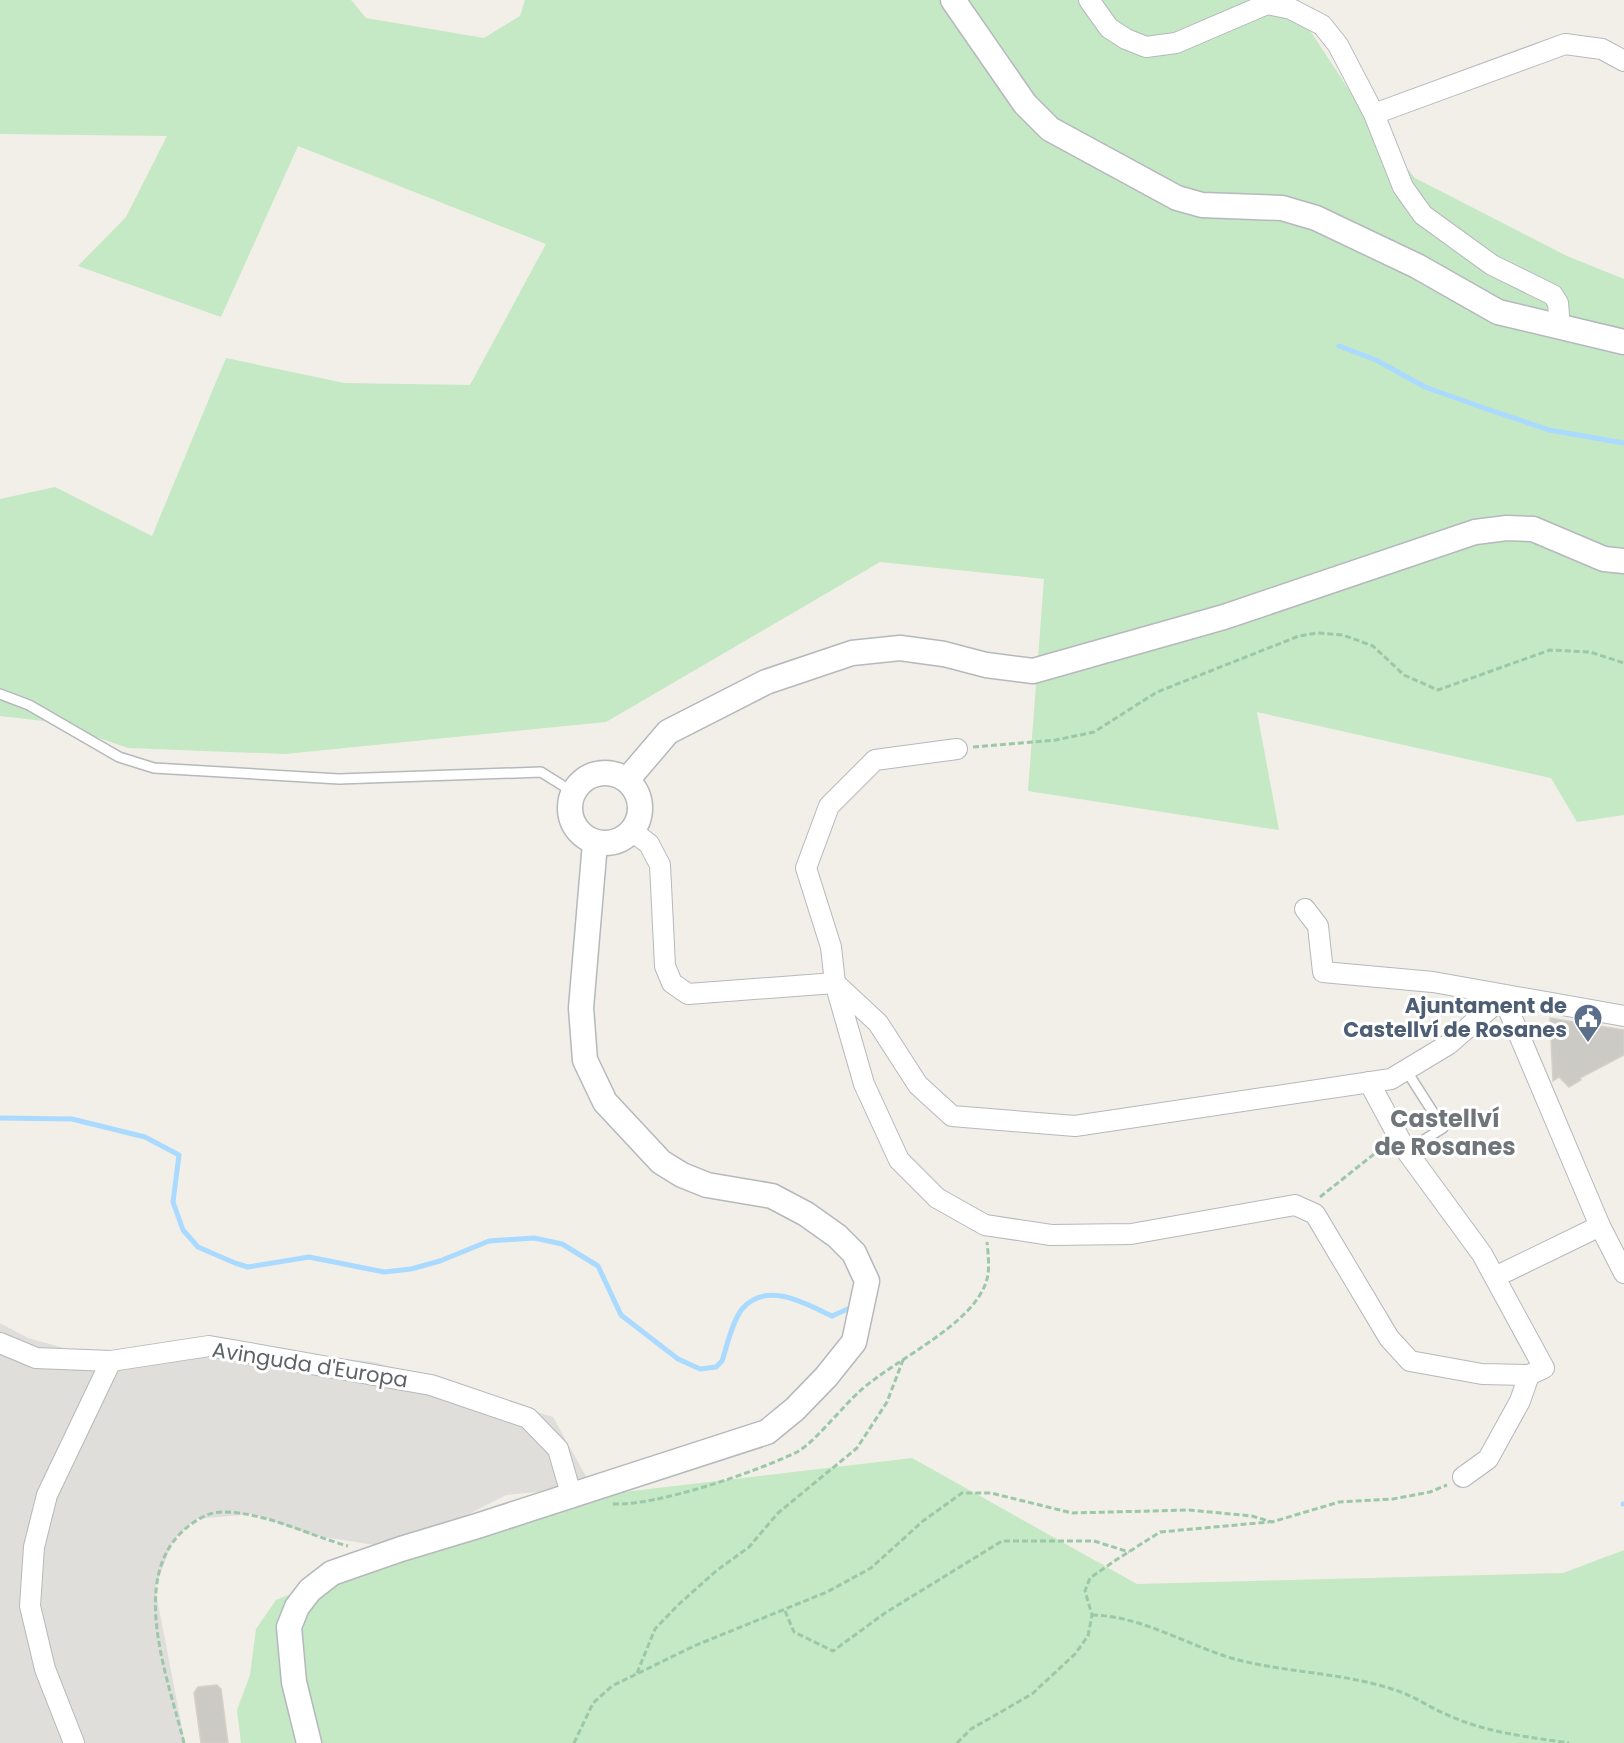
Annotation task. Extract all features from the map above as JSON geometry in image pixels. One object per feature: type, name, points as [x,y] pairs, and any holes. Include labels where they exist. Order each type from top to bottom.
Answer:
[{"type":"street","points":[[953,0],[1025,104],[1050,129],[1177,198],[1202,205],[1273,207],[1316,218],[1417,266],[1498,312],[1624,342]]},
{"type":"street","points":[[1089,0],[1109,28],[1126,39],[1146,47],[1176,43],[1267,4],[1291,9],[1322,25],[1338,45],[1374,114],[1403,187],[1423,215],[1492,265],[1553,295],[1558,303],[1560,327]]},
{"type":"street","points":[[1374,114],[1565,44],[1602,49],[1624,61]]},
{"type":"street","points":[[627,780],[668,732],[766,682],[852,653],[900,648],[944,654],[986,665],[1033,671],[1224,617],[1475,532],[1507,528],[1533,529],[1604,559],[1624,561]]},
{"type":"street","points":[[957,749],[875,760],[829,806],[806,868],[831,947],[835,982],[864,1084],[899,1160],[937,1198],[985,1225],[1051,1235],[1131,1234],[1295,1205],[1315,1214],[1389,1338],[1410,1360],[1482,1374],[1537,1372]]},
{"type":"street","points":[[597,773],[613,773],[627,780],[637,791],[641,805],[639,819],[632,831],[615,843],[595,843],[581,836],[572,823],[569,807],[573,792],[583,780],[597,773]]},
{"type":"street","points":[[632,831],[649,844],[660,865],[665,966],[672,983],[688,994],[835,982],[878,1023],[918,1084],[952,1116],[1075,1126],[1391,1079],[1449,1044],[1503,997]]},
{"type":"street","points":[[309,1743],[294,1682],[289,1627],[297,1607],[310,1590],[332,1574],[571,1494],[767,1432],[795,1409],[826,1377],[854,1342],[867,1281],[854,1253],[837,1236],[806,1214],[772,1196],[707,1185],[682,1175],[661,1162],[605,1102],[585,1060],[581,1008],[595,843]]},
{"type":"street","points":[[1305,909],[1318,927],[1323,972],[1433,982],[1503,997],[1624,1016]]},
{"type":"street","points":[[1503,997],[1600,1226],[1624,1273]]},
{"type":"street","points":[[1369,1082],[1402,1143],[1496,1277],[1537,1372]]},
{"type":"street","points":[[1496,1277],[1600,1226]]},
{"type":"street","name":"Avinguda d'Europa","points":[[0,1343],[36,1358],[111,1361],[209,1346],[431,1385],[528,1418],[558,1449],[571,1494]]},
{"type":"street","points":[[74,1743],[45,1670],[30,1606],[34,1547],[47,1495],[111,1361]]},
{"type":"street","points":[[1463,1478],[1488,1459],[1537,1372]]},
{"type":"lane","points":[[0,694],[29,705],[119,757],[154,768],[339,779],[541,772],[573,792]]},
{"type":"lane","points":[[1402,1143],[1443,1128],[1406,1070]]},
{"type":"path","points":[[957,749],[1056,740],[1094,732],[1157,692],[1299,636],[1317,633],[1343,635],[1373,646],[1404,675],[1438,690],[1550,650],[1590,652],[1624,663]]},
{"type":"path","points":[[1305,1209],[1402,1143]]},
{"type":"path","points":[[636,1674],[655,1629],[716,1571],[749,1547],[778,1513],[857,1448],[887,1402],[904,1359],[936,1338],[968,1310],[987,1279],[985,1225]]},
{"type":"path","points":[[957,1743],[971,1729],[1032,1694],[1076,1654],[1088,1636],[1092,1615],[1085,1591],[1090,1578],[1160,1532],[1272,1522],[1340,1502],[1393,1499],[1430,1492],[1463,1478]]},
{"type":"path","points":[[574,1743],[593,1703],[612,1686],[766,1614],[785,1611],[872,1568],[923,1521],[962,1493],[991,1493],[1072,1513],[1190,1510],[1252,1516],[1272,1522]]},
{"type":"path","points":[[184,1743],[158,1636],[155,1588],[161,1564],[173,1540],[196,1519],[222,1511],[253,1514],[350,1546]]},
{"type":"path","points":[[785,1611],[794,1632],[833,1651],[885,1613],[1002,1541],[1094,1541],[1130,1552]]},
{"type":"path","points":[[1092,1615],[1124,1619],[1232,1658],[1345,1677],[1392,1689],[1421,1700],[1448,1716],[1492,1731],[1569,1743]]},
{"type":"shaded area","points":[[0,1323],[28,1338],[111,1361],[209,1346],[374,1362],[553,1417],[592,1487],[506,1495],[401,1549],[311,1535],[253,1514],[196,1519],[173,1540],[155,1588],[185,1743],[0,1743]]},
{"type":"green space","points":[[0,0],[351,0],[366,18],[484,38],[520,16],[525,0],[1290,0],[1370,122],[1415,178],[1567,256],[1624,279],[1624,815],[1577,822],[1551,778],[1257,712],[1279,830],[1028,791],[1044,579],[880,562],[606,722],[285,754],[128,748],[53,722],[0,716],[0,499],[55,487],[152,536],[226,358],[344,383],[470,385],[546,244],[298,146],[221,317],[78,266],[126,217],[167,136],[0,134]]},
{"type":"green space","points":[[912,1458],[1137,1584],[1563,1573],[1624,1550],[1624,1743],[241,1743],[237,1710],[250,1675],[256,1629],[276,1600],[513,1505]]},
{"type":"building","name":"Ajuntament de Castellví de Rosanes","points":[[1550,1018],[1624,1030],[1624,1055],[1580,1078],[1581,1080],[1569,1087],[1559,1077],[1553,1081]]},
{"type":"building","points":[[217,1685],[221,1689],[228,1743],[201,1743],[194,1693],[198,1687]]},
{"type":"waterway","points":[[1339,346],[1376,360],[1425,387],[1484,408],[1549,430],[1624,443]]},
{"type":"waterway","points":[[0,1118],[72,1119],[145,1137],[179,1155],[173,1202],[183,1230],[198,1247],[248,1267],[309,1257],[384,1272],[411,1269],[440,1261],[489,1241],[534,1238],[562,1244],[598,1266],[621,1315],[678,1359],[700,1369],[716,1367],[722,1361],[735,1320],[752,1300],[763,1296],[787,1297],[832,1316],[850,1308]]},
{"type":"place","name":"Ajuntament de Castellví de Rosanes","points":[[1588,1044]]},
{"type":"district","name":"Castellví de Rosanes","points":[[1445,1133]]}]
